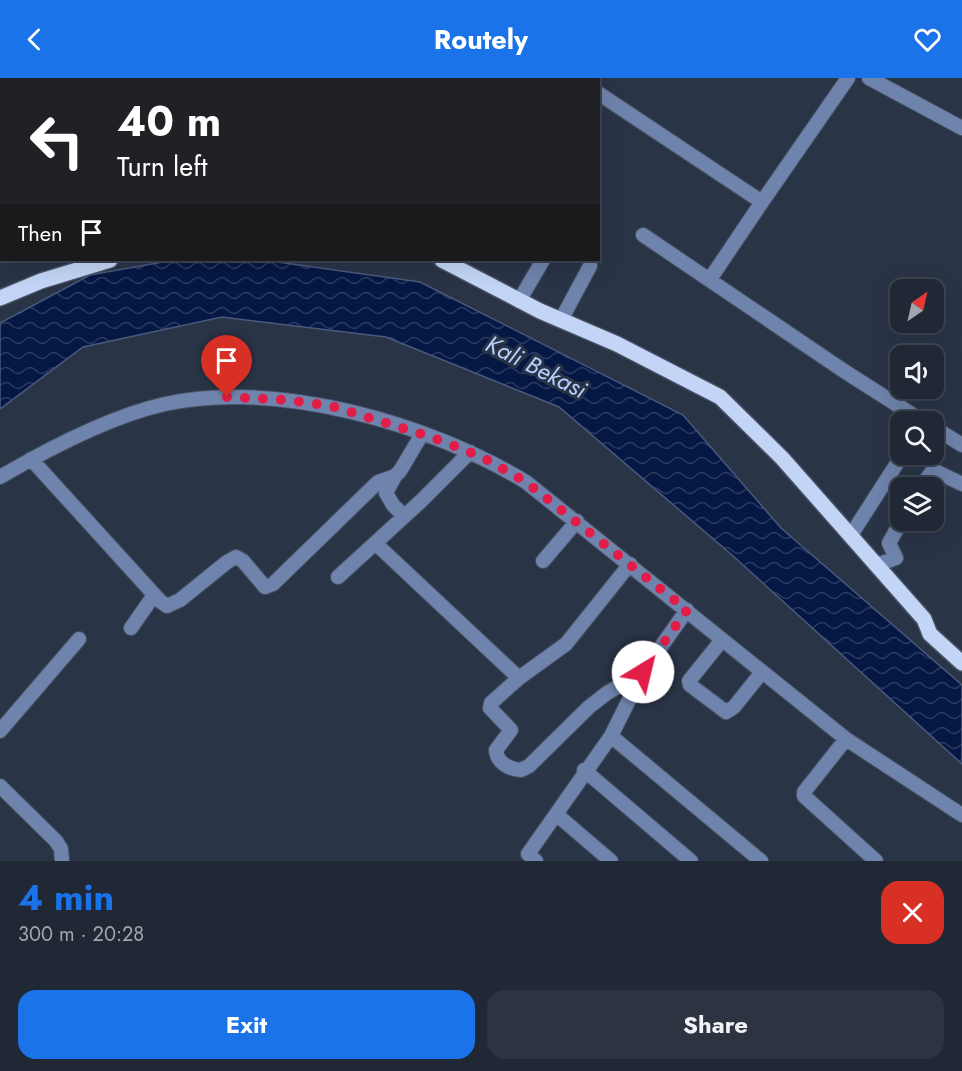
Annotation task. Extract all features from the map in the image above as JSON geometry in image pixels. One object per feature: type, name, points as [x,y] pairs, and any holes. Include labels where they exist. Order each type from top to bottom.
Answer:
[{"type":"main road","points":[[0,298],[42,281],[107,261]]},
{"type":"main road","points":[[444,261],[519,301],[617,344],[720,397],[782,458],[924,619],[930,634],[962,663]]},
{"type":"street","points":[[710,279],[849,78]]},
{"type":"street","points":[[869,78],[962,128]]},
{"type":"street","points":[[600,94],[762,202]]},
{"type":"street","points":[[643,235],[907,411]]},
{"type":"street","points":[[519,301],[542,261]]},
{"type":"street","points":[[561,320],[590,266]]},
{"type":"street","points":[[0,477],[80,435],[163,404],[227,397],[286,400],[331,406],[422,434],[470,452],[526,482],[846,739],[962,815]]},
{"type":"street","points":[[405,516],[386,493],[422,434]]},
{"type":"street","points":[[944,434],[962,445]]},
{"type":"street","points":[[338,577],[470,452]]},
{"type":"street","points":[[31,459],[164,605],[172,605],[236,557],[243,561],[262,585],[270,586],[378,482],[395,476]]},
{"type":"street","points":[[851,535],[896,465]]},
{"type":"street","points":[[928,477],[933,470],[962,484]]},
{"type":"street","points":[[543,561],[577,521]]},
{"type":"street","points":[[877,566],[896,558],[889,543],[896,531]]},
{"type":"street","points":[[375,543],[519,678]]},
{"type":"street","points":[[630,564],[566,644],[519,678],[490,705],[511,730],[496,750],[496,757],[512,769],[521,770],[529,766],[589,707],[607,693],[643,672]]},
{"type":"street","points":[[131,628],[154,595]]},
{"type":"street","points":[[536,861],[528,854],[584,770],[611,736],[643,672],[687,610]]},
{"type":"street","points":[[0,731],[79,639]]},
{"type":"street","points":[[722,640],[689,681],[695,690],[726,712],[734,707],[762,672]]},
{"type":"street","points":[[611,736],[761,861]]},
{"type":"street","points":[[846,739],[804,792],[804,796],[876,861]]},
{"type":"street","points":[[584,770],[691,861]]},
{"type":"street","points":[[0,786],[56,841],[61,849],[62,861]]},
{"type":"street","points":[[556,814],[611,861]]},
{"type":"water","name":"Kali Bekasi","points":[[168,261],[270,261],[420,282],[683,415],[781,528],[962,685],[962,764],[732,555],[559,407],[386,337],[222,317],[83,347],[0,409],[0,323],[90,275]]},
{"type":"route","points":[[227,397],[305,402],[358,413],[470,452],[526,482],[687,610],[643,672]]}]
